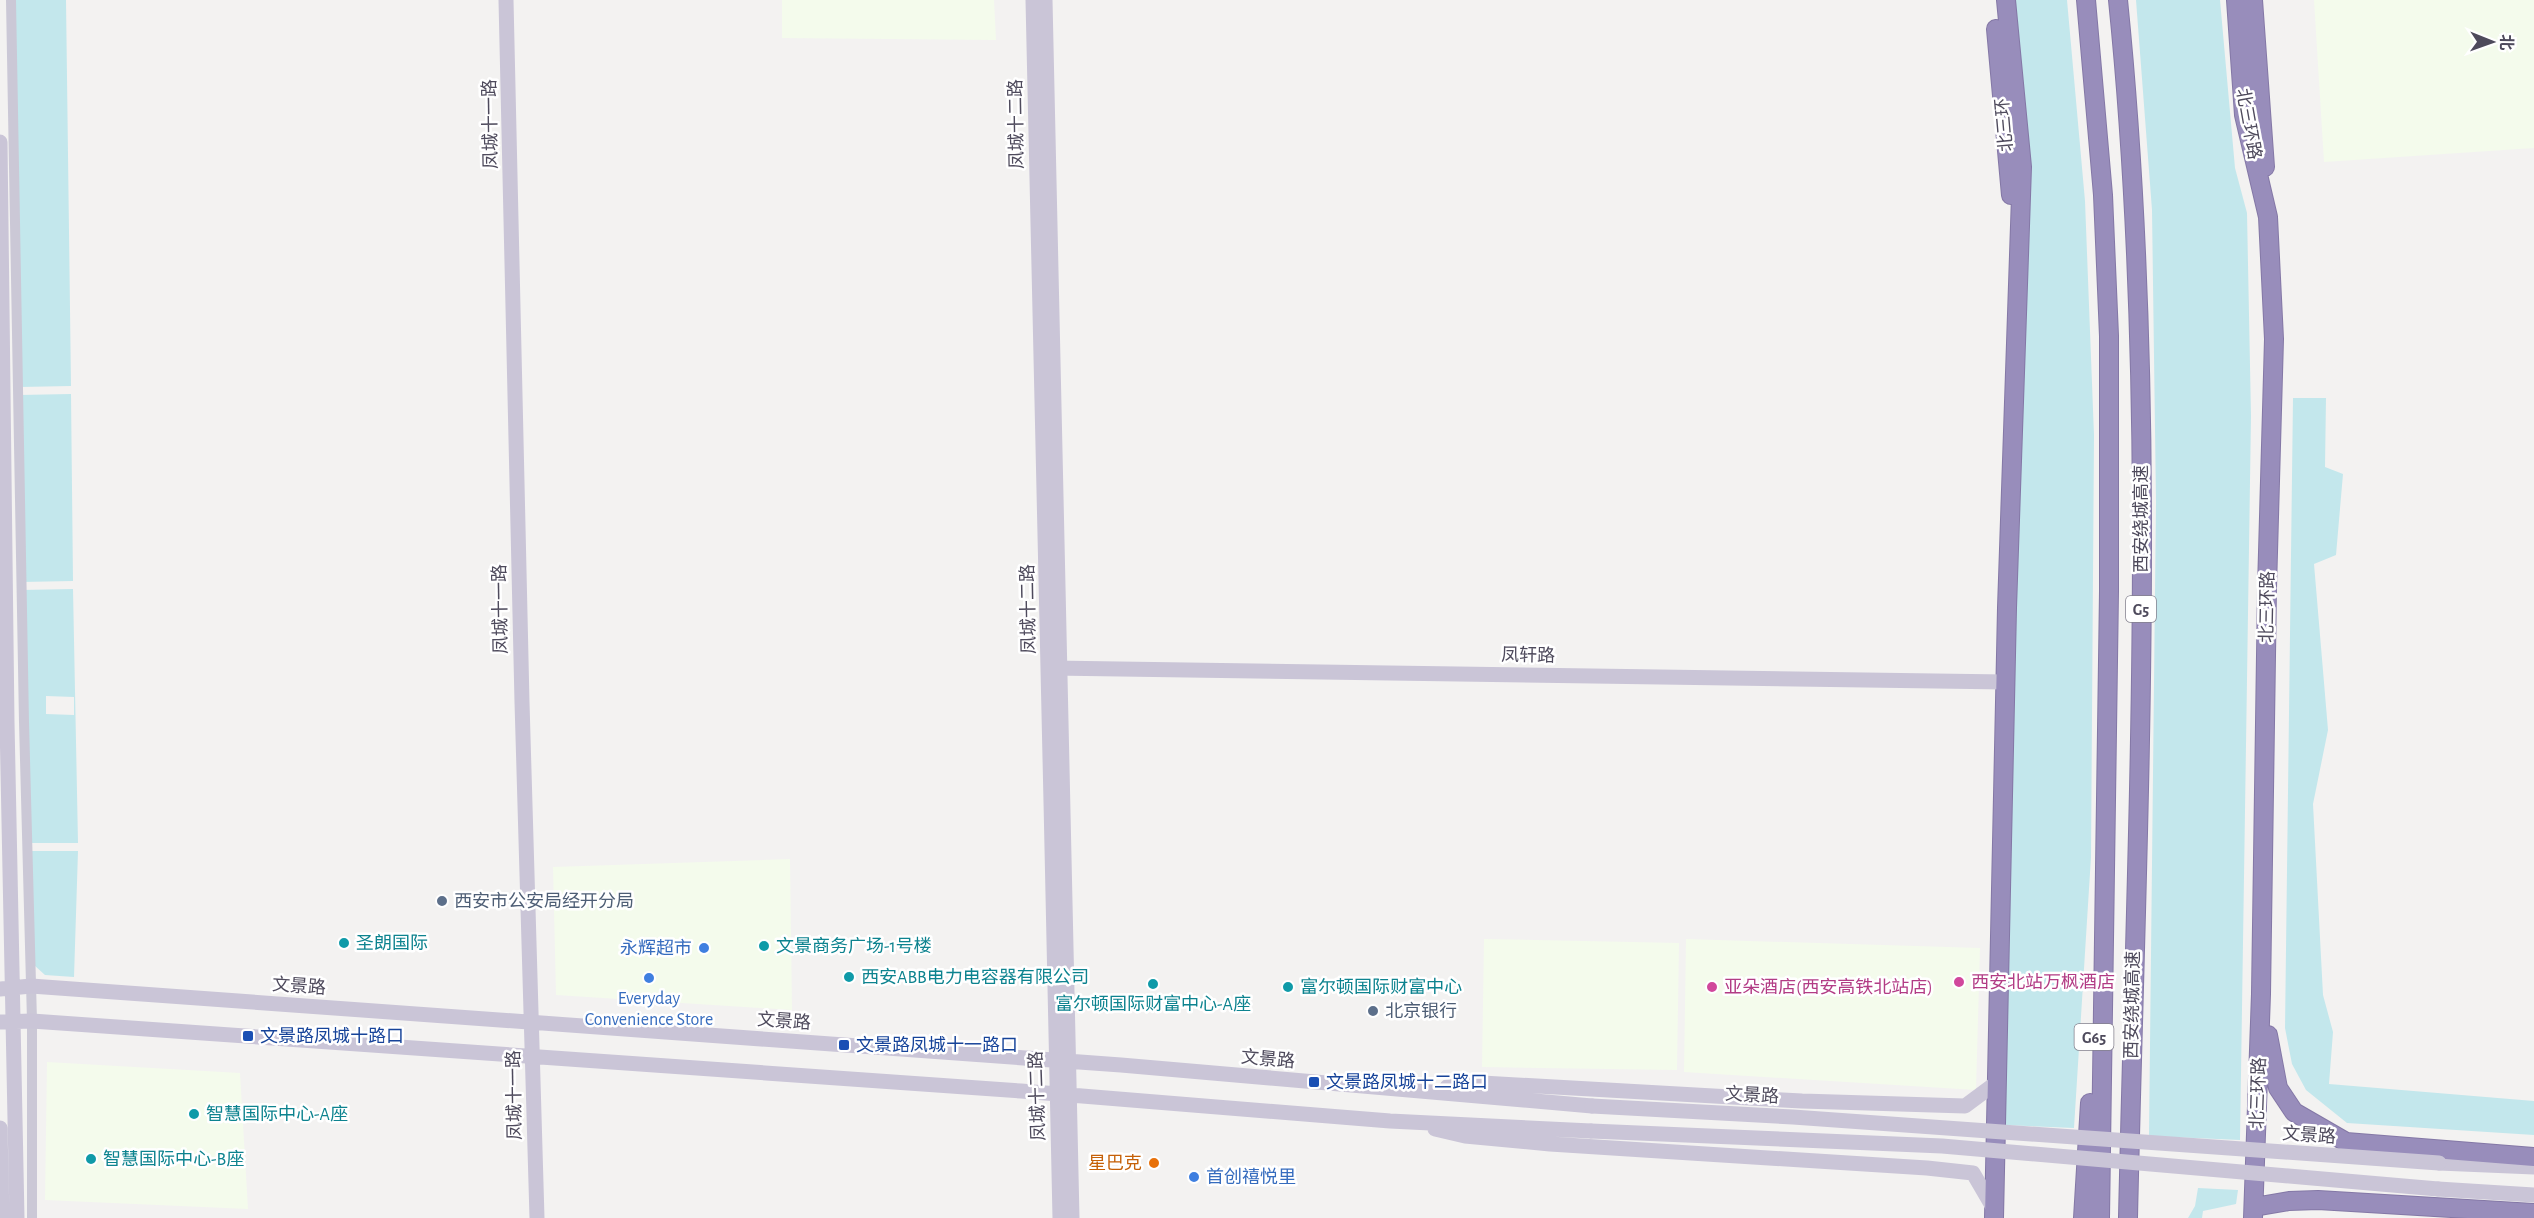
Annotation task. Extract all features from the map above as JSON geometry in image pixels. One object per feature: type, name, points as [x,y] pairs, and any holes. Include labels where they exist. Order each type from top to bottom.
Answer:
[{"type":"highway","name":"北三环","points":[[1994,0],[2008,165],[2018,250]]},
{"type":"highway","points":[[1994,1213],[2006,682],[2022,167],[2006,0]]},
{"type":"highway","name":"西安绕城高速","points":[[2118,0],[2134,194],[2141,358],[2142,591],[2128,1218]]},
{"type":"highway","name":"北三环路","points":[[2235,0],[2244,115],[2268,217],[2274,339],[2267,588],[2261,994],[2254,1213]]},
{"type":"highway","points":[[2253,0],[2268,217]]},
{"type":"highway","name":"西安绕城高速","points":[[2086,3],[2103,195],[2109,336],[2100,1218]]},
{"type":"highway","name":"G65","points":[[2083,1218],[2105,856]]},
{"type":"highway","points":[[2261,994],[2278,1088],[2294,1112],[2318,1127],[2346,1142],[2534,1157]]},
{"type":"highway","points":[[2254,1213],[2304,1199],[2534,1213]]},
{"type":"main road","name":"凤城十一路","points":[[506,0],[522,702],[537,1218]]},
{"type":"main road","name":"凤城十二路","points":[[1032,0],[1055,668]]},
{"type":"main road","name":"凤城十二路","points":[[1046,0],[1061,1062],[1072,1218]]},
{"type":"main road","points":[[0,142],[6,989],[17,1218]]},
{"type":"main road","name":"凤轩路","points":[[1055,668],[2006,682]]},
{"type":"main road","name":"文景路","points":[[6,989],[31,986],[1061,1062],[1592,1106],[1793,1117],[2439,1163],[2534,1167]]},
{"type":"main road","points":[[8,1021],[533,1056],[1390,1120],[1942,1146],[2438,1189],[2534,1195]]},
{"type":"main road","points":[[1411,1091],[1482,1083],[1802,1101],[1965,1106],[1996,1083]]},
{"type":"main road","name":"凤城十二路","points":[[1060,1218],[1063,1095]]},
{"type":"main road","points":[[1390,1120],[1465,1136],[1550,1144],[1915,1167],[1973,1173],[1994,1213]]},
{"type":"main road","points":[[0,1128],[2,1218]]},
{"type":"street","points":[[11,0],[23,711],[32,1022],[32,1218]]},
{"type":"shaded area","points":[[14,0],[66,0],[71,386],[20,387]]},
{"type":"shaded area","points":[[782,0],[994,0],[996,40],[782,38]]},
{"type":"shaded area","points":[[2008,0],[2067,0],[2085,201],[2094,435],[2091,857],[2074,1128],[2004,1125],[2018,346]]},
{"type":"shaded area","points":[[2136,0],[2220,0],[2235,168],[2247,213],[2251,416],[2240,1140],[2149,1136],[2156,502],[2152,210]]},
{"type":"shaded area","points":[[2314,0],[2534,0],[2534,148],[2324,162]]},
{"type":"shaded area","points":[[71,394],[73,581],[21,582],[19,395]]},
{"type":"shaded area","points":[[2293,398],[2326,398],[2325,467],[2343,474],[2336,555],[2314,564],[2328,730],[2313,804],[2323,995],[2333,1032],[2329,1084],[2534,1101],[2534,1135],[2347,1123],[2306,1090],[2292,1064],[2285,1028]]},
{"type":"shaded area","points":[[73,589],[78,843],[25,843],[21,590]],"holes":[[[46,696],[74,697],[74,715],[46,714]]]},
{"type":"shaded area","points":[[26,851],[78,851],[74,977],[45,975],[34,965]]},
{"type":"shaded area","points":[[790,859],[792,1010],[556,995],[553,867]]},
{"type":"shaded area","points":[[1484,939],[1679,943],[1677,1070],[1482,1067]]},
{"type":"shaded area","points":[[1686,939],[1980,948],[1976,1090],[1684,1072]]},
{"type":"shaded area","points":[[47,1062],[240,1073],[248,1209],[45,1200]]},
{"type":"shaded area","points":[[2198,1188],[2238,1190],[2236,1204],[2203,1211],[2202,1218],[2188,1218],[2195,1206]]},
{"type":"place","name":"西安市公安局经开分局","points":[[442,901]]},
{"type":"place","name":"圣朗国际","points":[[344,943]]},
{"type":"place","name":"文景商务广场-1号楼","points":[[764,946]]},
{"type":"place","name":"永辉超市","points":[[704,948]]},
{"type":"place","name":"西安ABB电力电容器有限公司","points":[[849,977]]},
{"type":"place","name":"Everyday Convenience Store","points":[[649,978]]},
{"type":"place","name":"西安北站万枫酒店","points":[[1959,982]]},
{"type":"place","name":"富尔顿国际财富中心-A座","points":[[1153,984]]},
{"type":"place","name":"富尔顿国际财富中心","points":[[1288,987]]},
{"type":"place","name":"亚朵酒店(西安高铁北站店)","points":[[1712,987]]},
{"type":"place","name":"北京银行","points":[[1373,1011]]},
{"type":"place","name":"文景路凤城十路口","points":[[248,1036]]},
{"type":"place","name":"文景路凤城十一路口","points":[[844,1045]]},
{"type":"place","name":"文景路凤城十二路口","points":[[1314,1082]]},
{"type":"place","name":"智慧国际中心-A座","points":[[194,1114]]},
{"type":"place","name":"智慧国际中心-B座","points":[[91,1159]]},
{"type":"place","name":"星巴克","points":[[1154,1163]]},
{"type":"place","name":"首创禧悦里","points":[[1194,1177]]}]
